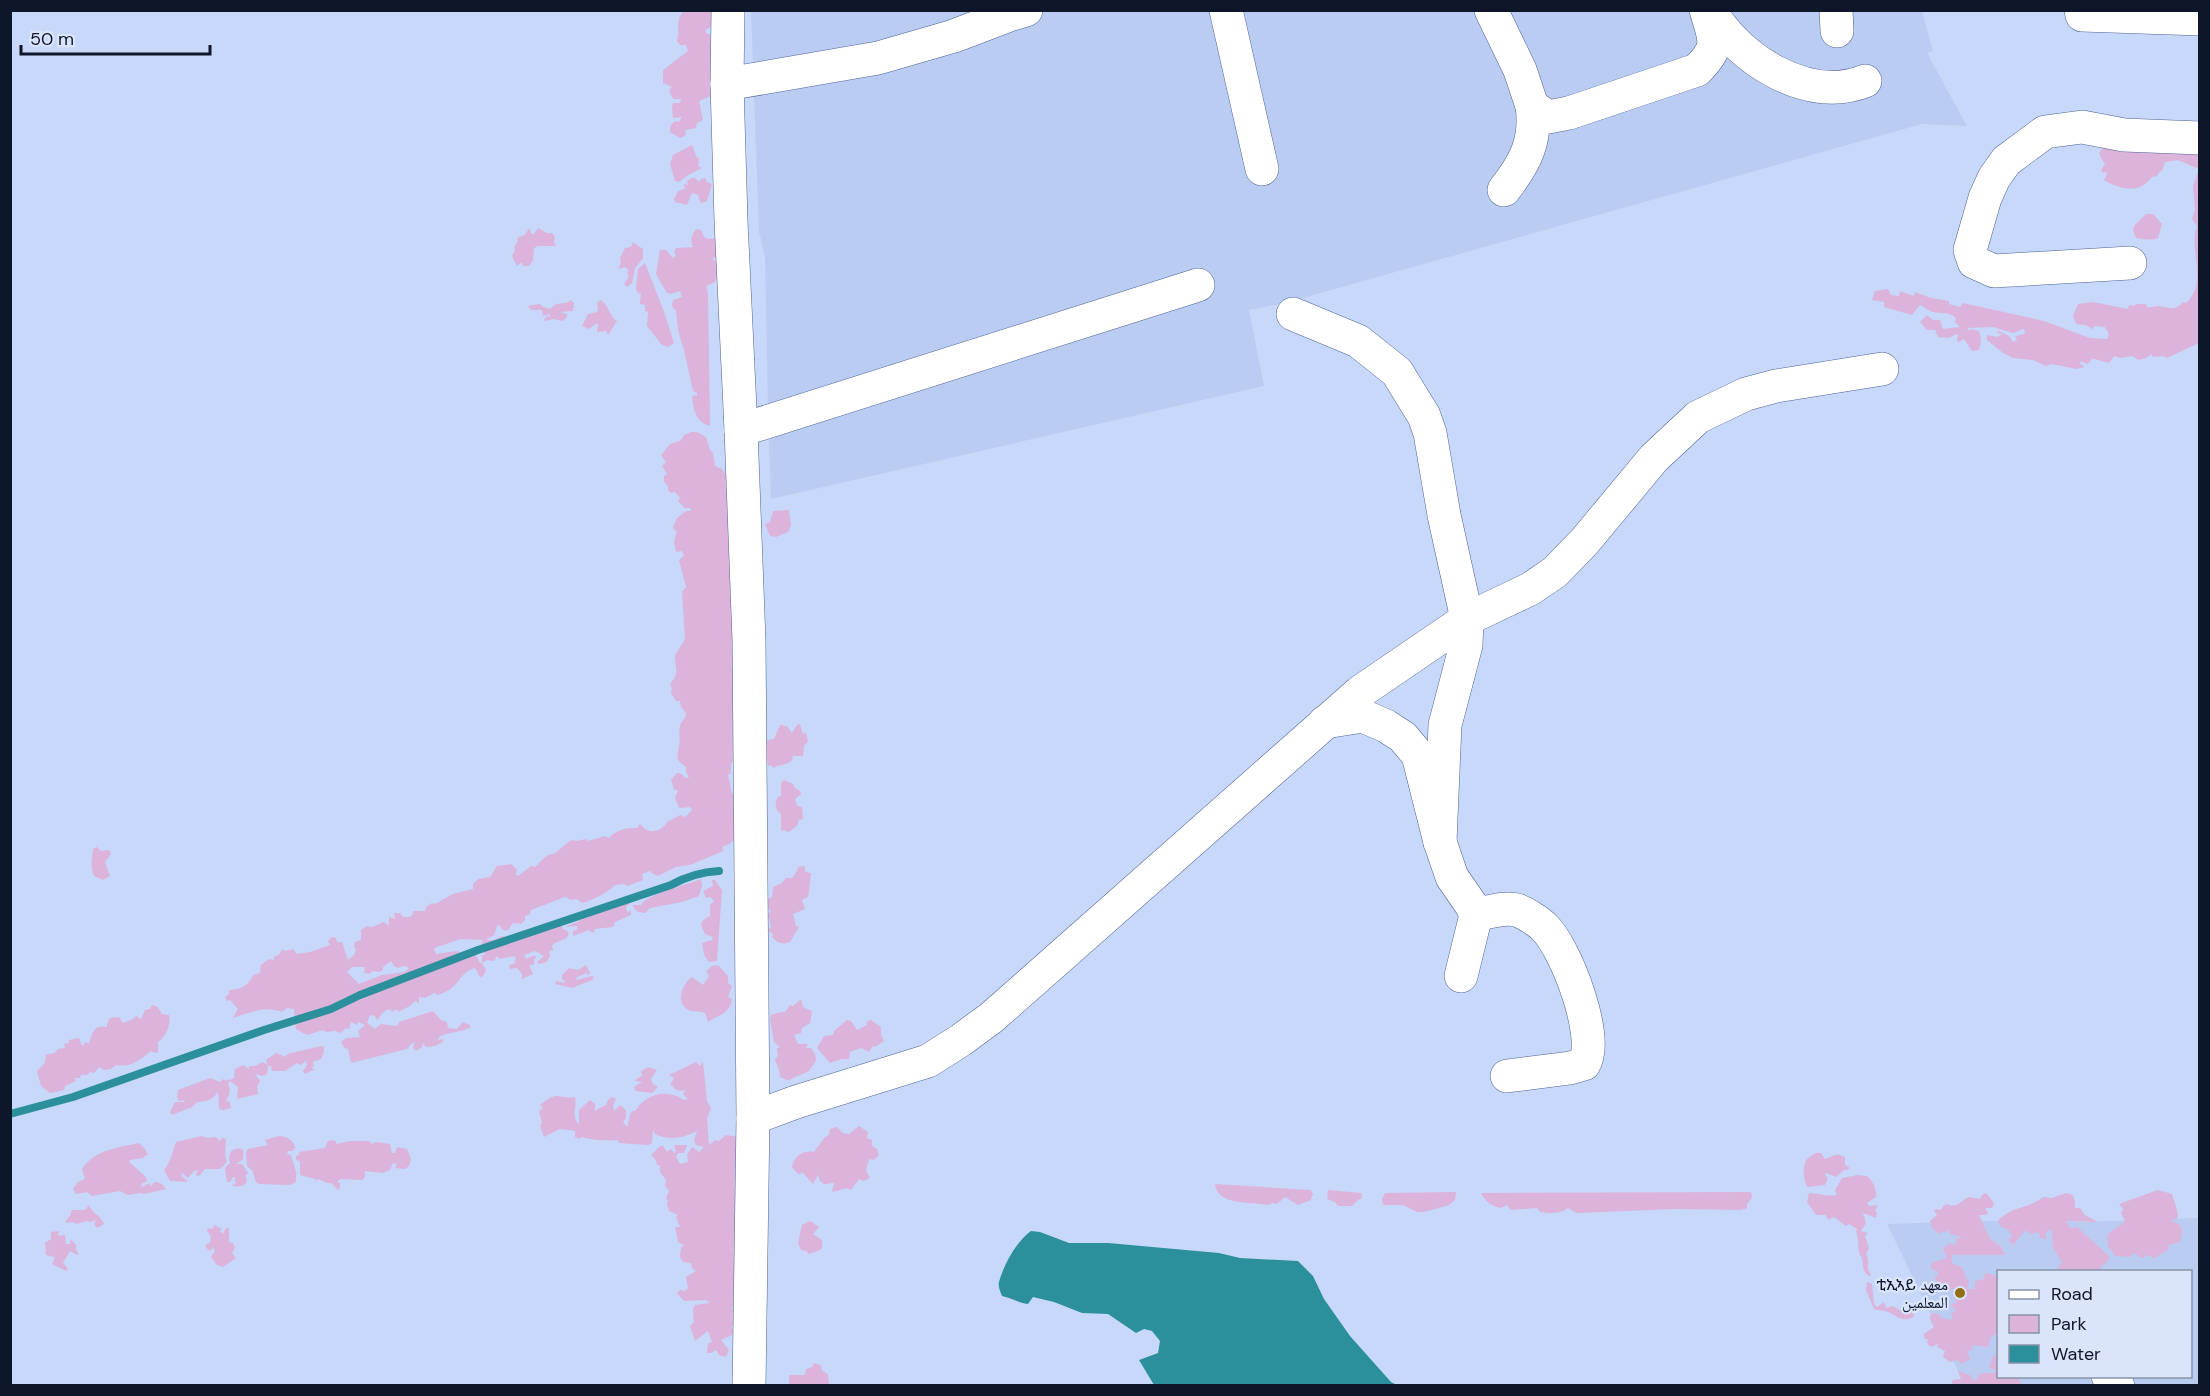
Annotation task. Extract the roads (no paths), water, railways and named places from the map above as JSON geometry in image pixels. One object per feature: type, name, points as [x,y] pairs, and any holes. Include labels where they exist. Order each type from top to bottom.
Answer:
[{"type":"street","points":[[728,10],[727,84],[731,221],[749,641],[753,1118],[749,1386]]},
{"type":"street","points":[[727,84],[878,58],[954,36],[1026,10]]},
{"type":"street","points":[[1226,10],[1262,170]]},
{"type":"street","points":[[1491,10],[1520,70],[1532,106],[1535,124],[1526,156],[1504,190]]},
{"type":"street","points":[[1532,106],[1548,117],[1569,113],[1697,70],[1711,56],[1715,42],[1708,10]]},
{"type":"street","points":[[1708,10],[1740,48],[1759,63],[1785,77],[1827,87],[1865,81]]},
{"type":"street","points":[[2082,10],[2082,15],[2199,19]]},
{"type":"street","points":[[2130,263],[1994,271],[1974,262],[1970,250],[1985,198],[1994,178],[2006,161],[2045,132],[2082,127],[2124,135],[2199,138]]},
{"type":"street","points":[[741,430],[1198,285]]},
{"type":"street","points":[[1293,314],[1358,341],[1397,372],[1424,416],[1430,432],[1444,515],[1467,619],[1466,645],[1445,725],[1440,842]]},
{"type":"street","points":[[753,1118],[796,1102],[928,1061],[961,1040],[999,1010],[1360,692],[1467,619],[1530,589],[1555,572],[1585,542],[1654,458],[1698,417],[1746,394],[1776,386],[1882,369]]},
{"type":"street","points":[[1324,722],[1363,717],[1386,726],[1403,737],[1418,755],[1440,842],[1452,877],[1476,915],[1461,976]]},
{"type":"street","points":[[1476,915],[1504,909],[1518,911],[1545,928],[1570,967],[1590,1047],[1584,1064],[1507,1076]]},
{"type":"water","points":[[1031,1231],[1069,1243],[1108,1243],[1219,1253],[1240,1258],[1298,1261],[1313,1276],[1324,1299],[1350,1336],[1391,1382],[1397,1385],[1154,1385],[1139,1360],[1158,1353],[1160,1341],[1152,1331],[1144,1329],[1136,1333],[1108,1314],[1082,1313],[1033,1297],[1028,1304],[1002,1296],[999,1284],[1004,1268],[1016,1247]]},
{"type":"waterway","points":[[10,1114],[73,1097],[331,1009],[360,995],[478,950],[671,885],[700,873],[719,871]]},
{"type":"place","name":"ቲኢኣይ معهد المعلمين","points":[[1960,1293]]}]
